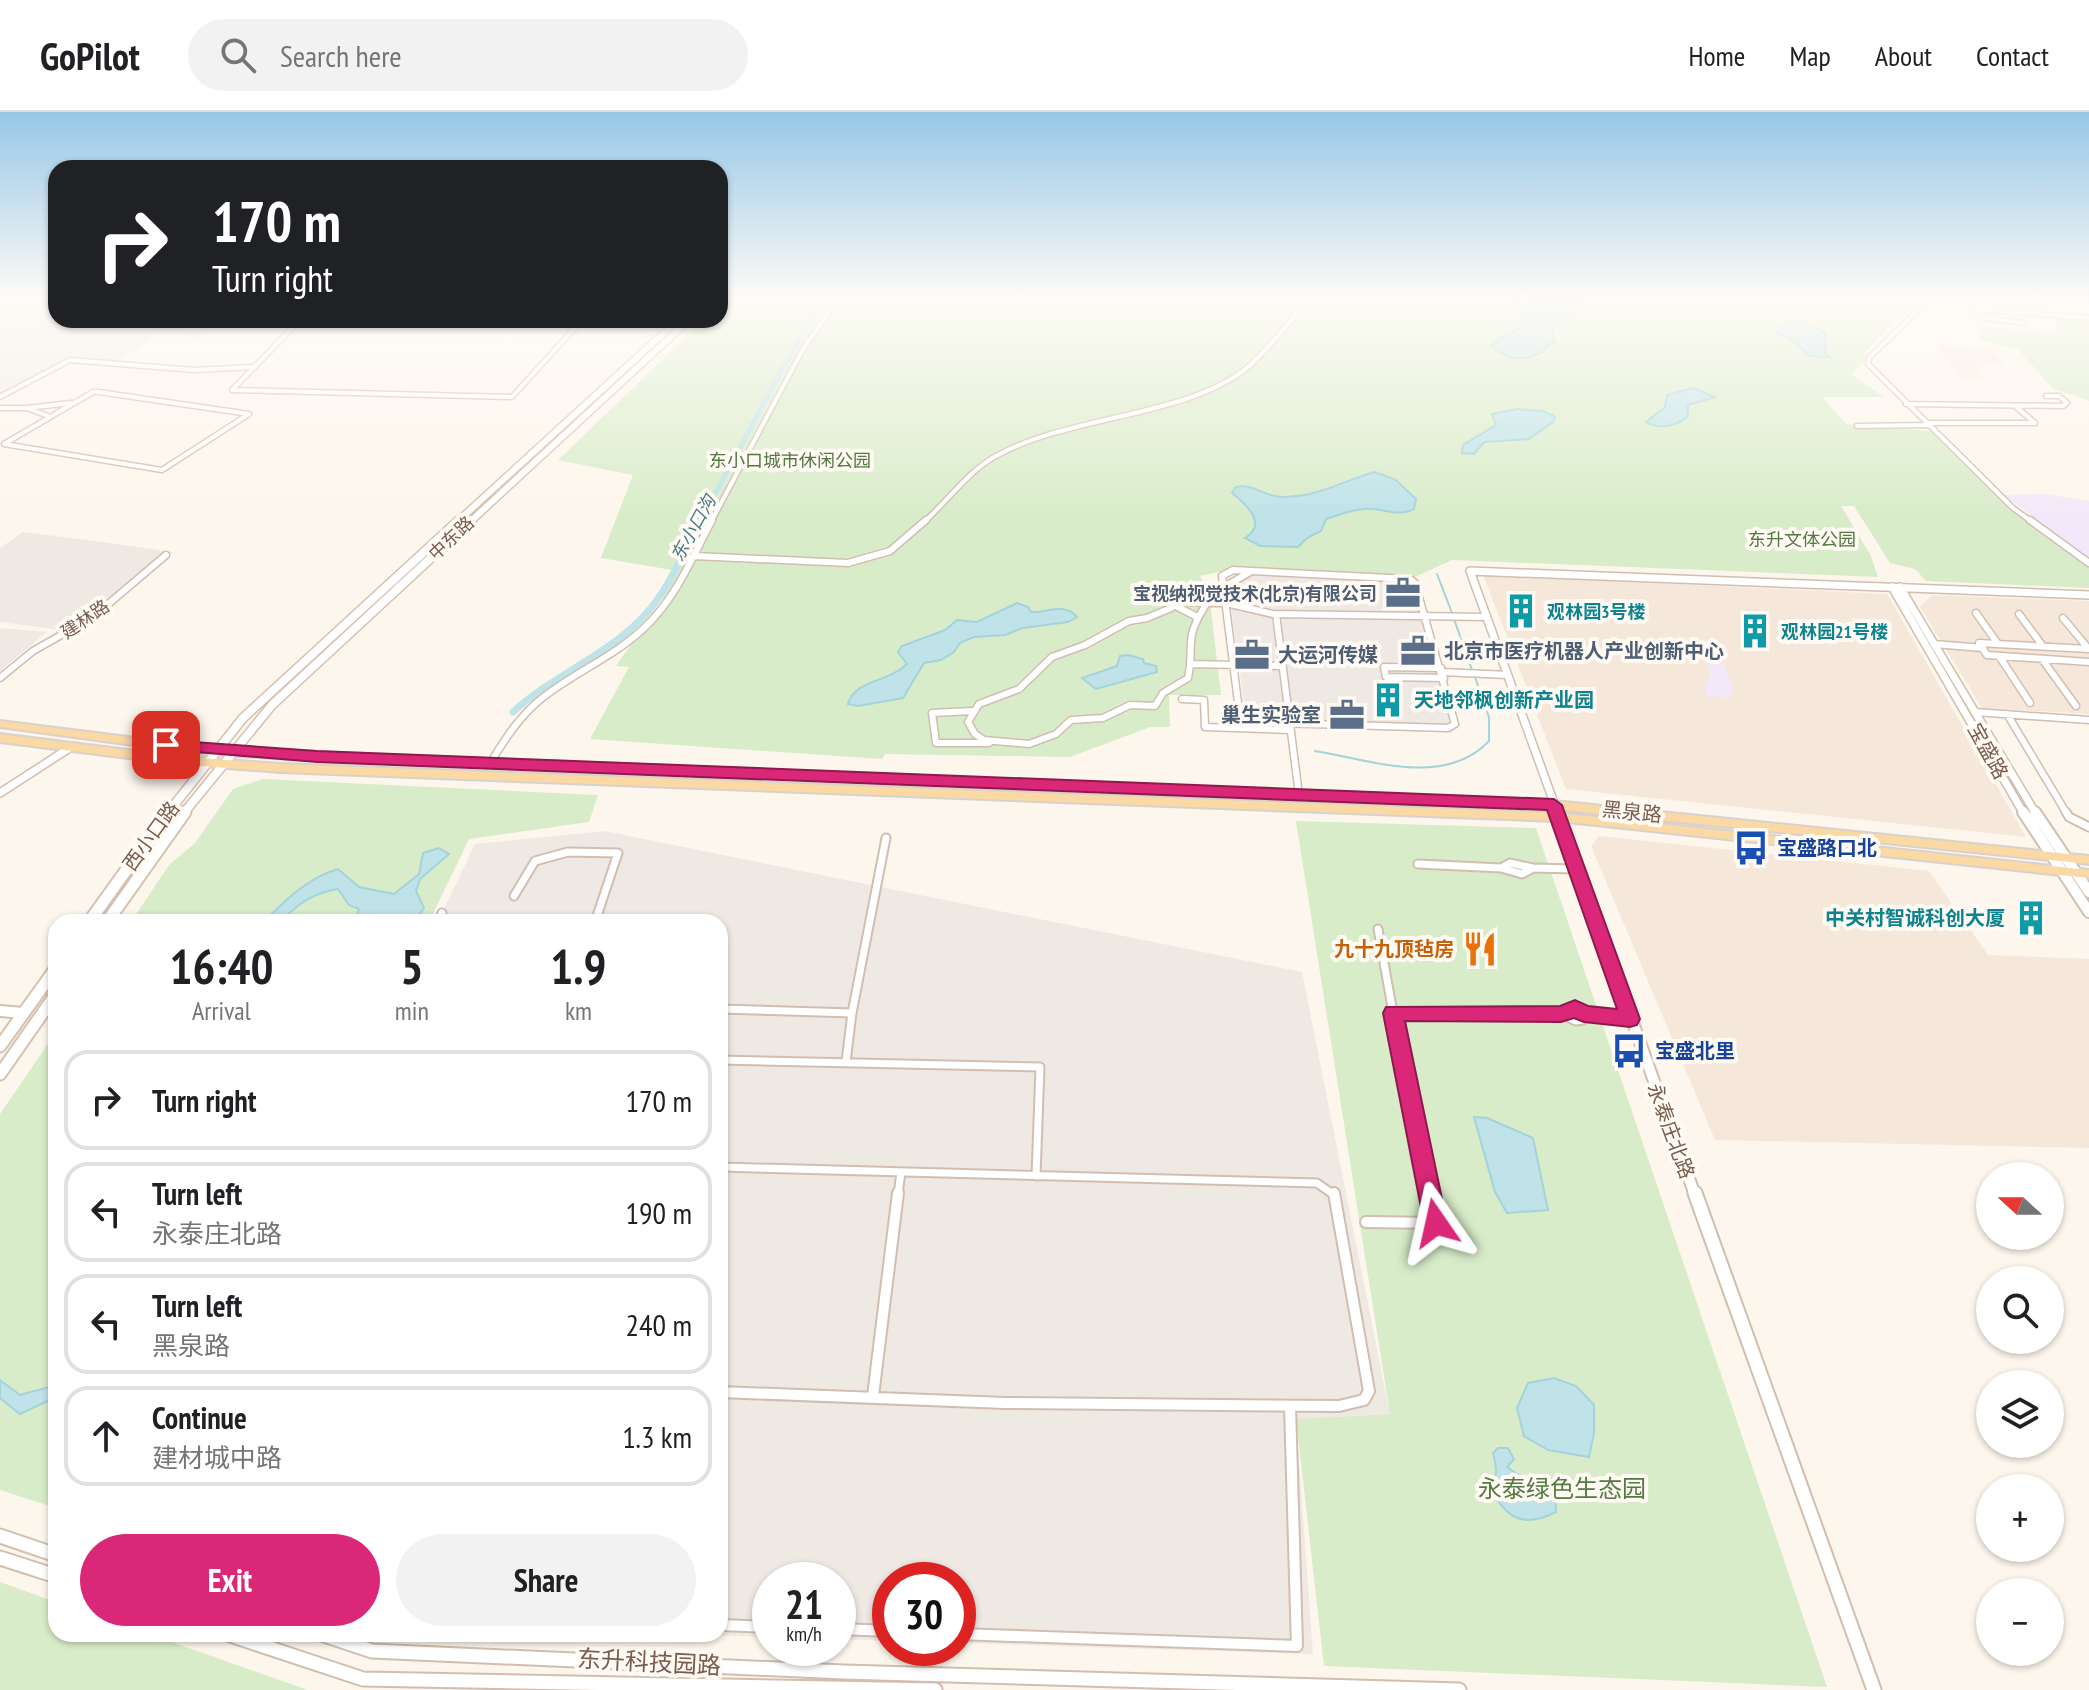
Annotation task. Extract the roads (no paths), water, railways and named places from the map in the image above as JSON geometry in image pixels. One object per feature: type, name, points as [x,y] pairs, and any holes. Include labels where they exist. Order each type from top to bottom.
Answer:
[{"type":"main road","name":"中东路","points":[[215,750],[281,681],[622,371]]},
{"type":"main road","name":"中东路","points":[[221,764],[289,688],[634,371]]},
{"type":"main road","name":"黑泉路","points":[[0,724],[231,752],[1554,805],[2089,860]]},
{"type":"main road","name":"黑泉路","points":[[0,738],[221,764],[1558,817],[2089,874]]},
{"type":"main road","name":"西小口路","points":[[95,914],[215,750]]},
{"type":"main road","name":"西小口路","points":[[113,914],[221,764]]},
{"type":"main road","points":[[0,1046],[48,979]]},
{"type":"main road","points":[[0,1074],[48,1005]]},
{"type":"street","points":[[0,397],[50,371]]},
{"type":"street","points":[[251,371],[232,390],[512,397],[536,371]]},
{"type":"street","points":[[494,757],[506,737],[540,700],[613,655],[658,617],[694,556],[792,371]]},
{"type":"street","points":[[694,556],[848,563],[890,551],[941,507],[974,471],[995,456],[1049,434],[1161,405],[1217,386],[1242,371]]},
{"type":"street","points":[[1873,371],[2013,508],[2089,563]]},
{"type":"street","points":[[99,392],[249,414],[162,470],[4,444],[48,416],[99,392]]},
{"type":"street","points":[[1906,404],[2063,406],[2067,403],[2059,396],[2046,396]]},
{"type":"street","points":[[0,408],[71,403]]},
{"type":"street","points":[[1857,426],[2035,423],[2015,406]]},
{"type":"street","points":[[27,408],[48,416]]},
{"type":"street","name":"建林路","points":[[0,678],[33,651],[93,617],[166,555]]},
{"type":"street","points":[[1224,587],[1252,571]]},
{"type":"street","points":[[1182,699],[1204,700],[1205,727],[1290,727],[1453,727],[1456,719],[1415,583],[1405,578],[1252,571],[1225,573],[1222,576],[1240,718],[1245,722],[1290,727]]},
{"type":"street","name":"永泰庄北路","points":[[1874,1690],[1470,571],[1896,587]]},
{"type":"street","points":[[1896,587],[2089,595]]},
{"type":"street","name":"宝盛路","points":[[1896,587],[1975,712],[2056,856],[2061,872],[2089,912]]},
{"type":"street","name":"宝盛路","points":[[1896,587],[2056,856],[2075,873],[2089,892]]},
{"type":"street","points":[[1190,596],[1204,603],[1186,645],[1191,664],[1188,678],[1163,693],[1155,706],[1130,705],[1103,718],[1071,720],[1042,742],[1014,745],[991,742],[936,743],[932,713],[972,711],[984,701],[1019,689],[1052,657],[1085,645],[1129,621],[1147,618],[1190,596]]},
{"type":"street","points":[[1189,602],[1226,603],[1276,614],[1487,617]]},
{"type":"street","points":[[1174,605],[1197,617]]},
{"type":"street","points":[[1976,613],[1998,644]]},
{"type":"street","points":[[1276,614],[1298,787]]},
{"type":"street","points":[[2019,614],[2042,645]]},
{"type":"street","points":[[2063,618],[2088,648]]},
{"type":"street","points":[[2088,648],[1979,643],[1987,655],[2089,662]]},
{"type":"street","points":[[1934,644],[1983,648]]},
{"type":"street","points":[[1999,656],[2030,703]]},
{"type":"street","points":[[2042,659],[2076,706]]},
{"type":"street","points":[[1191,664],[1282,666]]},
{"type":"street","points":[[1442,673],[1386,677],[1384,667],[1508,675]]},
{"type":"street","points":[[972,711],[970,728],[991,742]]},
{"type":"street","points":[[1975,712],[2089,720]]},
{"type":"street","points":[[2007,714],[2069,817],[2089,827]]},
{"type":"street","points":[[0,793],[71,747]]},
{"type":"street","points":[[846,1062],[852,1013],[886,838]]},
{"type":"street","points":[[514,896],[535,861],[568,852],[618,853],[598,914]]},
{"type":"street","points":[[1418,864],[1501,868],[1510,863],[1533,868],[1577,869]]},
{"type":"street","points":[[1366,1222],[1436,1223],[1378,929]]},
{"type":"street","points":[[1393,1013],[1561,1014],[1572,1008],[1584,1014],[1630,1019]]},
{"type":"street","points":[[728,1009],[852,1013]]},
{"type":"street","points":[[0,1011],[23,1013]]},
{"type":"street","points":[[728,1060],[1040,1067],[1036,1176]]},
{"type":"street","points":[[728,1167],[1317,1183],[1334,1193],[1369,1391],[1364,1400],[1354,1405],[1290,1406],[1005,1403],[728,1392]]},
{"type":"street","points":[[873,1396],[901,1172]]},
{"type":"street","points":[[976,1635],[1297,1646],[1290,1406]]},
{"type":"street","points":[[0,1536],[48,1552]]},
{"type":"street","points":[[0,1558],[48,1573]]},
{"type":"street","points":[[728,1625],[752,1626]]},
{"type":"street","name":"东升科技园路","points":[[251,1642],[363,1679],[935,1690]]},
{"type":"street","name":"东升科技园路","points":[[347,1642],[372,1651],[844,1672],[1459,1690]]},
{"type":"water","points":[[1693,388],[1715,397],[1688,405],[1688,416],[1674,424],[1657,426],[1646,422],[1665,407],[1667,395]]},
{"type":"water","points":[[1517,409],[1543,411],[1555,417],[1553,422],[1529,439],[1484,442],[1474,454],[1462,453],[1463,445],[1496,425],[1492,414]]},
{"type":"water","points":[[1375,472],[1396,480],[1416,499],[1414,509],[1402,513],[1364,509],[1340,514],[1326,519],[1321,531],[1298,547],[1260,546],[1245,538],[1252,533],[1255,521],[1249,509],[1232,493],[1236,487],[1249,487],[1278,497],[1297,496]]},
{"type":"water","points":[[1017,603],[1028,607],[1031,612],[1061,609],[1077,617],[1068,622],[1023,628],[1005,635],[974,637],[960,643],[954,652],[941,660],[924,663],[903,698],[858,706],[848,704],[857,690],[907,664],[898,652],[902,646],[945,630],[957,620],[977,622]]},
{"type":"water","points":[[1128,655],[1156,666],[1157,672],[1096,689],[1082,678],[1117,666],[1120,656]]},
{"type":"water","points":[[439,848],[449,854],[420,879],[416,891],[424,908],[420,914],[357,914],[359,909],[349,905],[338,889],[306,900],[289,914],[272,914],[298,890],[338,869],[359,887],[394,894],[419,874],[423,853]]},
{"type":"water","points":[[1474,1117],[1487,1118],[1533,1138],[1548,1210],[1507,1213],[1495,1192]]},
{"type":"water","points":[[1554,1378],[1576,1386],[1594,1405],[1594,1433],[1589,1457],[1548,1450],[1524,1436],[1517,1408],[1528,1383]]},
{"type":"water","points":[[0,1380],[20,1395],[48,1387],[48,1401],[20,1414],[0,1398]]},
{"type":"water","points":[[1498,1448],[1508,1448],[1514,1459],[1507,1467],[1523,1478],[1539,1475],[1554,1482],[1556,1512],[1525,1520],[1516,1518],[1502,1506],[1490,1487],[1496,1475],[1493,1453]]},
{"type":"waterway","name":"东小口沟","points":[[700,522],[781,371]]},
{"type":"waterway","name":"东小口沟","points":[[513,712],[545,687],[614,643],[644,616],[668,583],[701,520]]},
{"type":"waterway","points":[[1437,574],[1452,613]]},
{"type":"waterway","points":[[1454,619],[1472,670]]},
{"type":"waterway","points":[[1315,751],[1406,767],[1451,764],[1471,755],[1489,741],[1489,717],[1475,677]]},
{"type":"place","name":"宝视纳视觉技术(北京)有限公司","points":[[1403,593]]},
{"type":"place","name":"观林园3号楼","points":[[1521,611]]},
{"type":"place","name":"观林园21号楼","points":[[1755,631]]},
{"type":"place","name":"北京市医疗机器人产业创新中心","points":[[1418,651]]},
{"type":"place","name":"大运河传媒","points":[[1252,655]]},
{"type":"place","name":"天地邻枫创新产业园","points":[[1388,700]]},
{"type":"place","name":"巢生实验室","points":[[1347,715]]},
{"type":"place","name":"宝盛路口北","points":[[1751,848]]},
{"type":"place","name":"中关村智诚科创大厦","points":[[2031,918]]},
{"type":"place","name":"九十九顶毡房","points":[[1480,949]]},
{"type":"place","name":"宝盛北里","points":[[1629,1051]]},
{"type":"park label","name":"东小口城市休闲公园","points":[[790,460]]},
{"type":"park label","name":"东升文体公园","points":[[1802,539]]},
{"type":"park label","name":"永泰绿色生态园","points":[[1562,1488]]}]
